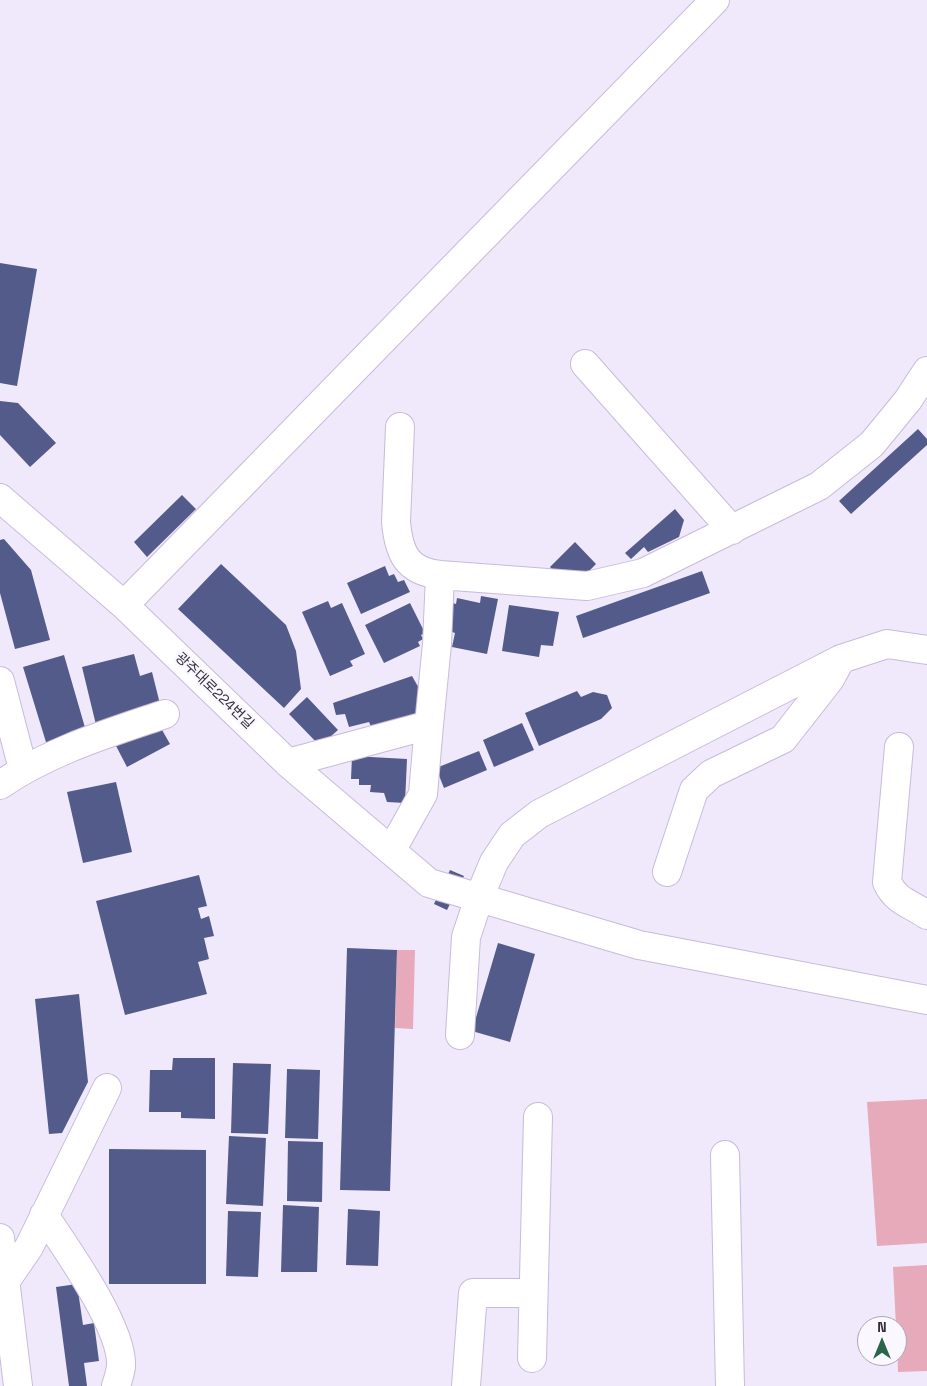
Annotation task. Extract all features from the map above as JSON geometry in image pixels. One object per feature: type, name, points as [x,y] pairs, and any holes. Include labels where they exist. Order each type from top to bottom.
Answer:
[{"type":"street","points":[[124,605],[715,0]]},
{"type":"street","points":[[585,364],[732,530]]},
{"type":"street","points":[[400,427],[396,522],[398,536],[408,561],[416,569],[440,575],[587,586],[642,573],[819,486],[872,444],[908,400],[927,371]]},
{"type":"street","name":"광주대로224번길","points":[[0,498],[124,605],[288,763],[429,883],[479,898]]},
{"type":"street","points":[[391,851],[423,794],[437,644],[440,575]]},
{"type":"street","points":[[460,1034],[466,937],[494,862],[512,835],[539,814],[841,658],[887,644],[927,650]]},
{"type":"street","points":[[667,872],[694,790],[711,774],[783,740],[830,679],[841,658]]},
{"type":"street","points":[[0,681],[24,769]]},
{"type":"street","points":[[0,785],[24,769],[94,738],[165,714]]},
{"type":"street","points":[[288,763],[429,724]]},
{"type":"street","points":[[900,747],[886,882],[892,892],[905,903],[927,915]]},
{"type":"street","points":[[479,898],[639,946],[927,1000]]},
{"type":"street","points":[[5,1282],[29,1247],[107,1088]]},
{"type":"street","points":[[532,1358],[538,1117]]},
{"type":"street","points":[[726,1155],[730,1386]]},
{"type":"street","points":[[44,1215],[78,1266],[116,1335],[121,1366],[116,1386]]},
{"type":"street","points":[[0,1238],[18,1386]]},
{"type":"street","points":[[466,1386],[473,1293],[534,1293]]},
{"type":"shaded area","points":[[397,950],[415,950],[413,1029],[395,1028]]},
{"type":"shaded area","points":[[927,1099],[927,1243],[877,1246],[867,1102]]},
{"type":"shaded area","points":[[927,1265],[927,1371],[898,1372],[898,1366],[907,1366],[907,1316],[895,1316],[893,1267]]},
{"type":"building","points":[[0,263],[37,269],[17,386],[0,383]]},
{"type":"building","points":[[0,401],[18,403],[56,443],[30,467],[0,435]]},
{"type":"building","points":[[918,429],[927,439],[927,445],[851,514],[839,501]]},
{"type":"building","points":[[182,495],[196,509],[147,557],[134,542]]},
{"type":"building","points":[[675,509],[684,520],[679,537],[648,552],[644,547],[631,559],[625,553]]},
{"type":"building","points":[[4,539],[31,570],[50,640],[15,649],[0,593],[0,540]]},
{"type":"building","points":[[575,542],[596,564],[581,579],[561,578],[550,567]]},
{"type":"building","points":[[221,564],[286,625],[296,651],[301,689],[284,708],[178,609]]},
{"type":"building","points":[[385,566],[389,576],[394,574],[398,582],[404,580],[410,592],[361,614],[347,583]]},
{"type":"building","points":[[702,571],[710,593],[583,638],[576,616]]},
{"type":"building","points":[[481,596],[498,599],[487,654],[452,647],[455,633],[449,631],[450,602],[456,604],[457,598],[480,603]]},
{"type":"building","points":[[328,601],[331,608],[342,603],[365,654],[350,661],[353,666],[330,676],[302,612]]},
{"type":"building","points":[[410,603],[425,633],[421,635],[423,639],[418,642],[420,646],[384,663],[365,625]]},
{"type":"building","points":[[509,605],[559,612],[553,646],[541,645],[539,657],[502,651]]},
{"type":"building","points":[[134,654],[140,676],[152,672],[161,708],[97,729],[82,667]]},
{"type":"building","points":[[64,655],[86,731],[49,752],[23,667]]},
{"type":"building","points":[[412,676],[420,690],[422,711],[372,729],[369,722],[349,727],[345,714],[336,715],[333,703]]},
{"type":"building","points":[[577,691],[581,697],[593,692],[607,695],[612,708],[601,719],[539,746],[525,713]]},
{"type":"building","points":[[307,697],[338,730],[320,746],[289,714]]},
{"type":"building","points":[[157,721],[170,744],[127,767],[115,744]]},
{"type":"building","points":[[522,723],[534,750],[494,767],[483,740]]},
{"type":"building","points":[[479,751],[487,770],[444,788],[436,768]]},
{"type":"building","points":[[352,756],[407,759],[405,803],[387,802],[384,793],[370,792],[371,785],[359,785],[359,779],[351,779]]},
{"type":"building","points":[[116,782],[132,852],[83,863],[67,792]]},
{"type":"building","points":[[450,870],[464,876],[447,910],[434,904]]},
{"type":"building","points":[[199,875],[207,906],[198,908],[201,919],[209,916],[214,936],[204,938],[209,959],[198,962],[207,994],[125,1015],[96,901]]},
{"type":"building","points":[[498,943],[535,954],[510,1042],[472,1031]]},
{"type":"building","points":[[347,948],[397,950],[390,1191],[340,1190]]},
{"type":"building","points":[[79,994],[88,1082],[62,1133],[49,1134],[35,999]]},
{"type":"building","points":[[173,1058],[215,1058],[215,1119],[181,1118],[181,1112],[149,1112],[150,1070],[172,1070]]},
{"type":"building","points":[[233,1063],[271,1064],[268,1134],[231,1133]]},
{"type":"building","points":[[287,1069],[320,1070],[318,1139],[285,1138]]},
{"type":"building","points":[[229,1136],[266,1138],[263,1206],[226,1204]]},
{"type":"building","points":[[288,1141],[323,1142],[322,1202],[287,1201]]},
{"type":"building","points":[[109,1149],[206,1150],[206,1284],[109,1284]]},
{"type":"building","points":[[283,1205],[319,1207],[317,1272],[281,1272]]},
{"type":"building","points":[[348,1209],[380,1211],[378,1266],[346,1265]]},
{"type":"building","points":[[228,1211],[261,1212],[258,1277],[226,1276]]},
{"type":"building","points":[[77,1284],[83,1325],[94,1323],[99,1361],[84,1363],[87,1386],[69,1386],[56,1287]]}]
